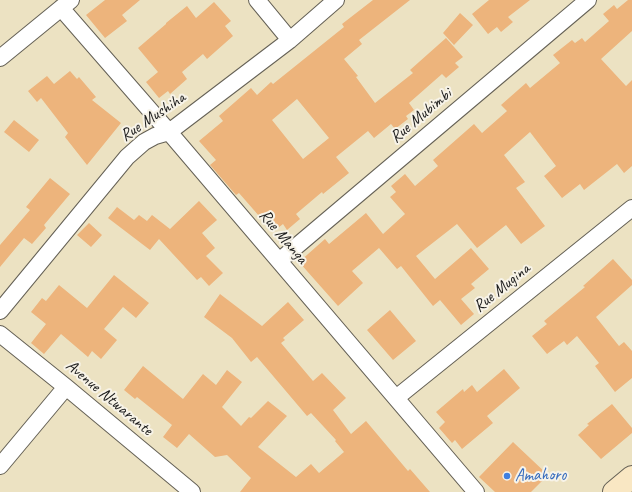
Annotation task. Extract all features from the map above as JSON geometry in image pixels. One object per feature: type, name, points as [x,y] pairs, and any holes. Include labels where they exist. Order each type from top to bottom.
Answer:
[{"type":"main road","points":[[614,492],[632,477]]},
{"type":"street","points":[[257,0],[290,40]]},
{"type":"street","name":"Rue Mushiha","points":[[0,311],[126,158],[144,142],[155,136],[169,132],[290,40],[336,0]]},
{"type":"street","name":"Rue Mubimbi","points":[[279,261],[588,0]]},
{"type":"street","points":[[0,58],[66,4]]},
{"type":"street","name":"Rue Manga","points":[[66,4],[169,132],[476,492]]},
{"type":"street","name":"Rue Mugina","points":[[396,398],[632,208]]},
{"type":"street","name":"Avenue Ntwarante","points":[[0,334],[192,492]]},
{"type":"street","points":[[0,466],[66,387]]},
{"type":"building","points":[[105,0],[140,0],[122,15],[127,21],[105,38],[86,15]]},
{"type":"building","points":[[373,0],[410,0],[359,40],[362,44],[344,59],[358,76],[356,77],[375,103],[413,73],[410,70],[446,38],[463,57],[455,63],[459,67],[446,78],[442,74],[409,103],[414,110],[406,116],[408,119],[395,129],[391,124],[374,138],[368,131],[336,157],[349,173],[323,194],[322,192],[296,214],[300,219],[287,230],[283,224],[273,232],[239,193],[236,195],[210,165],[216,160],[199,141],[223,121],[219,116],[251,88],[257,95],[271,82],[273,84],[344,27],[342,24]],"holes":[[[297,99],[329,138],[303,159],[272,120]]]},
{"type":"building","points":[[489,0],[530,0],[508,17],[513,22],[501,32],[497,27],[488,34],[472,14]]},
{"type":"building","points":[[628,0],[632,0],[632,31],[601,59],[626,86],[632,80],[632,166],[624,173],[617,164],[584,190],[580,184],[562,198],[544,176],[556,166],[530,132],[504,155],[525,182],[516,188],[545,226],[521,244],[506,225],[477,248],[457,224],[416,256],[435,279],[471,248],[489,269],[471,284],[475,288],[461,299],[474,314],[461,325],[440,300],[433,306],[401,266],[397,269],[379,248],[352,271],[363,283],[338,306],[299,262],[325,239],[329,244],[366,213],[383,234],[405,214],[390,197],[396,192],[391,186],[405,174],[415,186],[438,166],[433,160],[474,124],[482,133],[507,111],[501,105],[526,83],[530,88],[560,63],[553,55],[572,40],[575,43],[582,38],[585,42],[609,21],[603,14],[614,5],[617,9]]},
{"type":"building","points":[[214,2],[231,21],[225,26],[233,36],[207,59],[203,54],[182,72],[187,79],[170,94],[168,91],[159,98],[146,82],[158,72],[138,48],[187,6],[196,18]]},
{"type":"building","points":[[460,13],[473,25],[454,45],[443,33]]},
{"type":"building","points":[[70,71],[77,79],[79,77],[96,97],[92,100],[121,123],[87,165],[65,137],[68,133],[41,98],[37,102],[28,91],[47,76],[54,84]]},
{"type":"building","points":[[14,120],[39,140],[29,152],[4,132]]},
{"type":"building","points":[[50,178],[70,194],[44,225],[46,228],[32,244],[24,238],[0,267],[0,245],[30,210],[26,207]]},
{"type":"building","points":[[199,201],[217,220],[202,233],[215,248],[206,256],[223,273],[209,286],[201,277],[197,280],[159,239],[150,250],[108,218],[117,207],[134,220],[139,215],[147,221],[152,215],[170,229]]},
{"type":"building","points":[[89,223],[102,235],[91,247],[77,235]]},
{"type":"building","points":[[613,259],[632,280],[632,285],[596,317],[619,346],[624,342],[632,351],[632,378],[615,392],[595,366],[599,363],[577,336],[567,345],[564,341],[547,354],[532,336],[547,324],[544,321],[585,287],[583,286]]},
{"type":"building","points":[[114,275],[149,303],[136,318],[123,307],[104,329],[117,340],[101,359],[92,351],[88,357],[61,334],[44,354],[31,343],[46,324],[31,312],[42,298],[46,301],[59,285],[87,308]]},
{"type":"building","points":[[220,294],[262,326],[288,302],[304,320],[283,338],[285,340],[281,343],[313,381],[322,373],[346,398],[333,410],[351,434],[366,421],[408,471],[410,469],[430,492],[240,492],[251,478],[227,455],[215,457],[189,434],[177,448],[163,437],[172,425],[137,397],[135,399],[124,390],[143,366],[183,399],[203,374],[216,385],[227,370],[242,382],[222,407],[241,426],[268,401],[287,416],[258,447],[296,477],[311,464],[319,473],[344,452],[335,441],[336,440],[311,413],[307,416],[257,357],[251,362],[232,338],[204,317]]},
{"type":"building","points":[[390,310],[416,341],[393,360],[367,330]]},
{"type":"building","points":[[504,369],[520,388],[487,416],[493,423],[462,449],[455,440],[452,443],[439,428],[445,422],[436,412],[463,389],[464,392],[472,385],[477,392]]},
{"type":"building","points":[[612,404],[632,428],[632,433],[601,459],[578,435],[589,425],[587,424]]},
{"type":"building","points":[[513,442],[548,475],[531,492],[495,492],[479,477]]},
{"type":"place","name":"Amahoro","points":[[507,476]]}]
